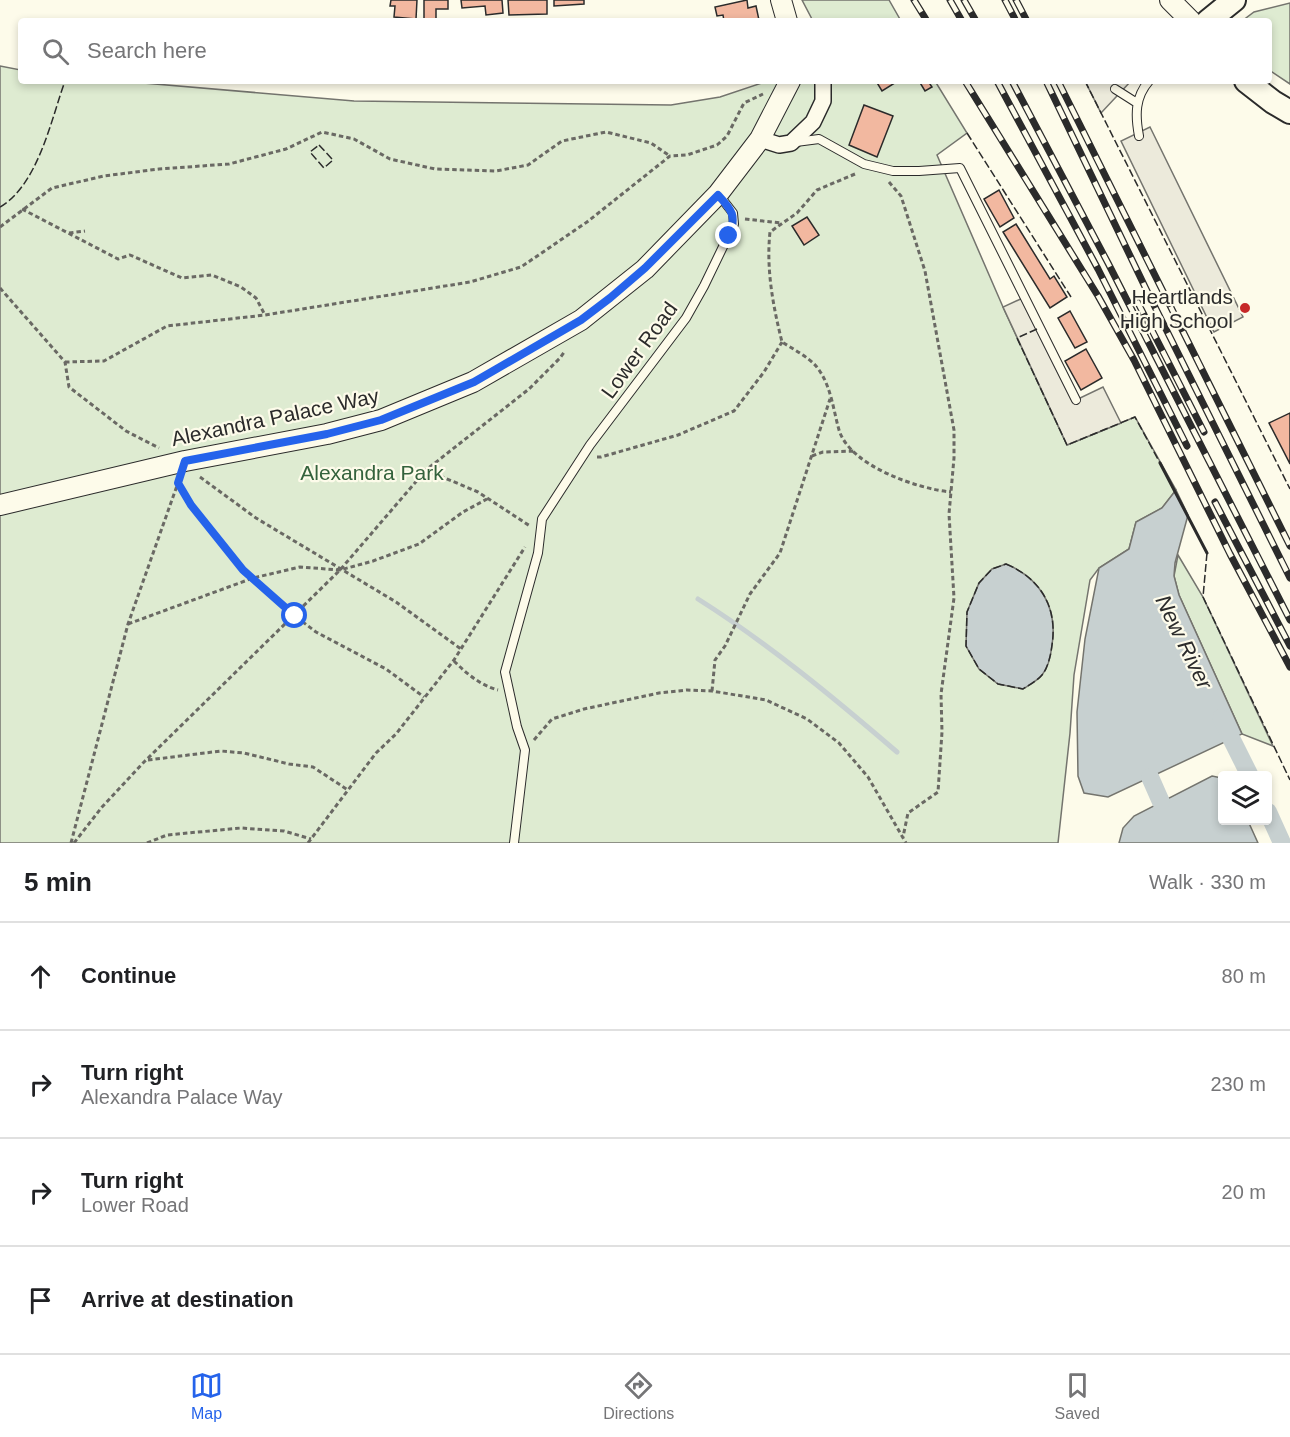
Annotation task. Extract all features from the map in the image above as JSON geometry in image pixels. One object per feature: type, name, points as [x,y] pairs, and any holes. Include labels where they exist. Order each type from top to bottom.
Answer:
[{"type":"main road","points":[[1212,18],[1234,0]]},
{"type":"main road","points":[[1250,84],[1290,112]]},
{"type":"street","points":[[781,0],[786,18]]},
{"type":"street","points":[[1170,0],[1188,18]]},
{"type":"street","name":"Alexandra Palace Way","points":[[0,505],[189,466],[381,420],[474,382],[581,320],[653,262],[718,195],[760,138],[789,84]]},
{"type":"street","points":[[760,138],[780,145],[792,143],[813,122],[823,101],[823,84]]},
{"type":"lane","points":[[1139,136],[1137,103],[1141,91],[1147,84]]},
{"type":"lane","points":[[1115,89],[1137,103]]},
{"type":"lane","points":[[792,143],[819,139],[864,164],[893,171],[960,168],[1076,400]]},
{"type":"lane","name":"Lower Road","points":[[525,750],[505,672],[538,553],[542,519],[584,455],[686,318],[708,278],[734,224],[733,213],[718,195]]},
{"type":"lane","points":[[514,843],[525,750]]},
{"type":"path","points":[[64,362],[104,361],[168,326],[265,315],[470,282],[521,267],[587,222],[670,156],[687,155],[717,145],[727,136],[744,103],[786,84]]},
{"type":"path","points":[[0,227],[52,188],[104,176],[240,162],[286,149],[322,132],[354,138],[390,159],[435,169],[496,171],[528,165],[562,141],[606,132],[651,143],[670,156]]},
{"type":"path","points":[[856,173],[817,190],[797,213],[770,232],[767,257],[782,342],[816,365],[828,387],[840,433],[859,457],[876,469],[918,487],[951,492]]},
{"type":"path","points":[[882,178],[890,183],[901,196],[925,271],[954,430],[949,514],[954,598],[941,694],[942,732],[938,792],[908,813],[903,837]]},
{"type":"path","points":[[22,209],[118,259],[130,255],[182,278],[212,275],[241,287],[256,298],[265,315]]},
{"type":"path","points":[[738,218],[782,223]]},
{"type":"path","points":[[68,233],[85,231]]},
{"type":"path","points":[[0,288],[64,362],[69,387],[126,431],[189,466],[256,518],[396,602],[461,649]]},
{"type":"path","points":[[584,455],[601,458],[678,435],[734,411],[764,372],[782,342]]},
{"type":"path","points":[[72,843],[146,760],[340,570],[426,470],[529,389],[560,358],[570,343]]},
{"type":"path","points":[[712,691],[715,660],[725,646],[750,594],[780,553],[831,397]]},
{"type":"path","points":[[812,456],[823,452],[854,451]]},
{"type":"path","points":[[72,843],[128,624],[178,483],[189,466]]},
{"type":"path","points":[[426,470],[468,487],[536,530]]},
{"type":"path","points":[[178,483],[191,505],[243,570],[295,616],[316,632],[387,669],[425,697]]},
{"type":"path","points":[[128,624],[253,578],[300,567],[340,570],[373,561],[419,543],[464,512],[488,499]]},
{"type":"path","points":[[147,843],[167,834],[241,828],[284,831],[310,841],[376,753],[396,734],[454,660],[530,538]]},
{"type":"path","points":[[454,660],[465,672],[485,686],[501,692]]},
{"type":"path","points":[[525,750],[552,719],[658,693],[687,690],[712,691],[766,700],[807,719],[839,743],[868,777],[906,843]]},
{"type":"path","points":[[146,760],[212,752],[244,753],[289,764],[313,767],[348,790]]},
{"type":"green space","points":[[802,0],[889,0],[899,18],[811,18]]},
{"type":"green space","points":[[1290,3],[1290,84],[1272,72],[1272,18],[1246,18],[1254,12]]},
{"type":"green space","name":"Alexandra Park","points":[[0,66],[18,69],[18,84],[155,84],[354,101],[671,105],[720,97],[759,84],[937,84],[967,133],[937,155],[1003,307],[1067,445],[1135,417],[1176,490],[1162,508],[1136,522],[1129,549],[1099,568],[1090,580],[1074,675],[1058,843],[0,843]]},
{"type":"green space","points":[[1178,555],[1203,597],[1273,746],[1242,734],[1179,595],[1174,576]]},
{"type":"shaded area","points":[[1086,84],[1128,84],[1101,113]]},
{"type":"shaded area","points":[[1150,127],[1243,317],[1214,332],[1121,141]]},
{"type":"shaded area","points":[[1025,297],[1076,400],[1103,387],[1121,423],[1067,445],[1003,307]]},
{"type":"water","points":[[1176,490],[1188,515],[1175,563],[1174,576],[1179,595],[1242,734],[1108,797],[1084,793],[1078,776],[1077,712],[1085,639],[1099,568],[1129,549],[1136,522],[1162,508]]},
{"type":"water","points":[[1006,564],[1028,577],[1037,586],[1049,606],[1052,618],[1052,645],[1048,665],[1040,677],[1023,689],[998,684],[979,669],[966,646],[967,612],[979,583],[992,569]]},
{"type":"water","points":[[1212,776],[1218,777],[1218,825],[1250,825],[1258,843],[1119,843],[1123,828],[1134,816]]},
{"type":"building","points":[[391,0],[417,0],[416,18],[394,17],[395,6],[390,6]]},
{"type":"building","points":[[424,0],[448,0],[448,9],[436,9],[436,18],[424,18]]},
{"type":"building","points":[[461,0],[502,0],[503,13],[486,15],[485,6],[462,8]]},
{"type":"building","points":[[508,0],[547,0],[547,14],[509,15]]},
{"type":"building","points":[[554,0],[584,0],[584,4],[554,6]]},
{"type":"building","points":[[747,0],[748,8],[756,6],[759,18],[724,18],[723,15],[717,16],[715,7]]},
{"type":"building","points":[[878,84],[893,84],[882,91]]},
{"type":"building","points":[[921,84],[930,84],[932,87],[925,91]]},
{"type":"building","points":[[864,105],[893,116],[877,157],[849,145]]},
{"type":"building","points":[[999,190],[1014,218],[1000,227],[984,199]]},
{"type":"building","points":[[807,217],[819,235],[804,245],[792,226]]},
{"type":"building","points":[[1016,224],[1050,279],[1054,276],[1067,297],[1050,308],[1003,232]]},
{"type":"building","points":[[1070,311],[1087,342],[1075,348],[1058,318]]},
{"type":"building","points":[[1086,349],[1102,378],[1081,390],[1065,361]]},
{"type":"building","points":[[1290,413],[1290,464],[1269,423]]},
{"type":"waterway","points":[[698,599],[750,634],[800,672],[897,752]]},
{"type":"waterway","name":"New River","points":[[1221,718],[1248,771]]},
{"type":"waterway","points":[[1150,777],[1161,802]]},
{"type":"waterway","name":"New River","points":[[1272,821],[1282,843]]},
{"type":"railway","points":[[914,0],[925,18]]},
{"type":"railway","points":[[950,0],[960,18]]},
{"type":"railway","points":[[964,0],[974,18]]},
{"type":"railway","points":[[1005,0],[1014,18]]},
{"type":"railway","points":[[1016,0],[1025,18]]},
{"type":"railway","points":[[967,84],[1098,296],[1134,360],[1230,554],[1290,667]]},
{"type":"railway","points":[[999,84],[1098,269],[1187,446]]},
{"type":"railway","points":[[1014,84],[1108,263],[1290,620]]},
{"type":"railway","points":[[1047,84],[1147,291],[1290,578]]},
{"type":"railway","points":[[1059,84],[1290,546]]},
{"type":"railway","points":[[1137,301],[1204,432]]},
{"type":"railway","points":[[1215,502],[1290,646]]},
{"type":"fence","points":[[0,207],[13,197],[34,168],[64,84]]},
{"type":"fence","points":[[1087,84],[1290,489]]},
{"type":"fence","points":[[967,133],[1071,297]]},
{"type":"fence","points":[[319,145],[333,160],[324,168],[310,152],[319,145]]},
{"type":"fence","points":[[1037,329],[1017,338],[1067,445],[1135,417],[1160,463]]},
{"type":"fence","points":[[1207,553],[1203,597],[1290,780]]},
{"type":"fence","points":[[1006,564],[1028,577],[1037,586],[1049,606],[1052,618],[1052,645],[1048,665],[1040,677],[1023,689],[998,684],[979,669],[966,646],[967,612],[979,583],[992,569],[1006,564]]},
{"type":"wall","points":[[1160,463],[1207,553]]},
{"type":"place","name":"Heartlands High School","points":[[1245,308]]},
{"type":"route","points":[[295,616],[243,570],[191,505],[178,483],[185,461],[327,434],[381,420],[474,382],[581,320],[610,298],[674,241],[718,195],[733,213],[734,224],[729,236]]}]
